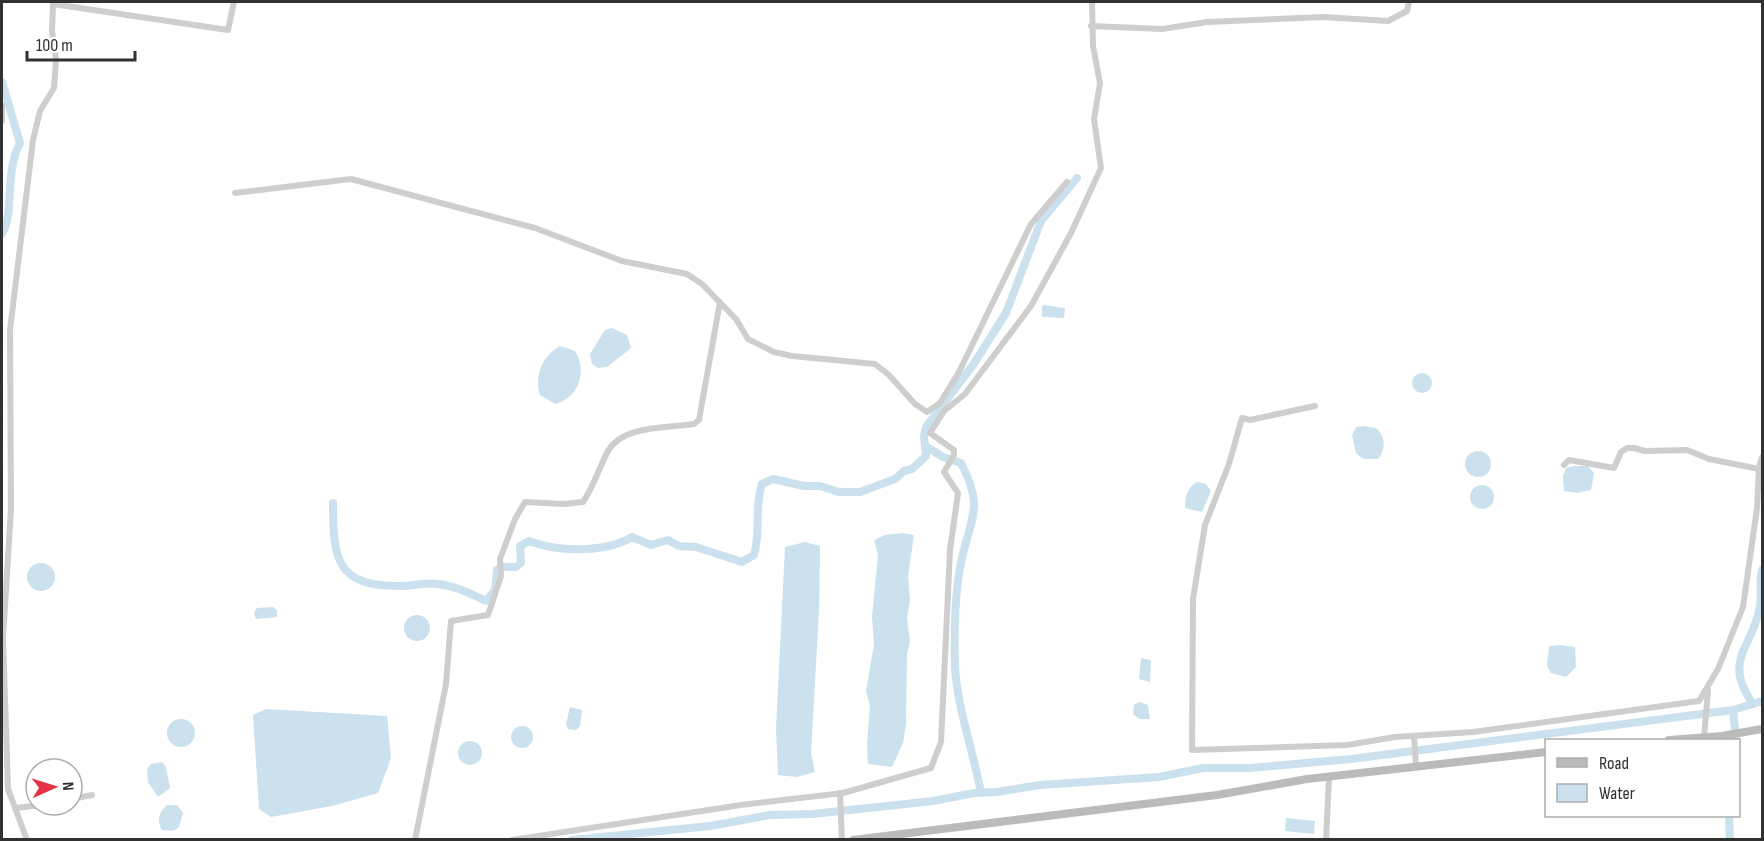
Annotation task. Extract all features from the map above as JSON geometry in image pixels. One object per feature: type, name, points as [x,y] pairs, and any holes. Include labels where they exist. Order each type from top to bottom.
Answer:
[{"type":"street","points":[[27,840],[8,789],[3,711],[3,638],[12,509],[10,330],[33,140],[40,111],[54,88],[56,60],[53,4],[228,30],[234,2]]},
{"type":"street","points":[[512,840],[730,807],[840,796],[931,768],[938,754],[943,719],[950,550],[958,493],[944,472],[954,455],[954,450],[930,433],[944,411],[965,394],[1030,306],[1071,232],[1101,168],[1094,119],[1100,83],[1091,26],[1092,2]]},
{"type":"street","points":[[1091,26],[1162,29],[1207,22],[1323,17],[1388,21],[1407,11],[1409,2]]},
{"type":"street","points":[[2,105],[2,121]]},
{"type":"street","points":[[235,193],[351,179],[535,228],[622,261],[687,274],[695,278],[736,319],[748,339],[774,352],[792,356],[875,364],[921,410],[930,412],[940,403],[958,372],[1031,224],[1067,182]]},
{"type":"street","points":[[415,840],[446,684],[451,621],[488,615],[501,576],[500,559],[515,519],[525,502],[564,504],[584,502],[607,453],[619,439],[650,429],[694,424],[699,420],[720,302]]},
{"type":"street","points":[[1315,406],[1250,420],[1242,418],[1229,464],[1206,525],[1193,599],[1192,750],[1316,747],[1473,732],[1699,701],[1709,686],[1740,620],[1748,588],[1762,457]]},
{"type":"street","points":[[1564,465],[1569,460],[1614,468],[1621,452],[1627,448],[1634,448],[1645,451],[1687,450],[1709,459],[1759,469]]},
{"type":"street","points":[[1704,738],[1709,686]]},
{"type":"street","points":[[1692,739],[1762,729]]},
{"type":"street","points":[[1414,736],[1416,767]]},
{"type":"street","points":[[853,840],[1217,795],[1329,777],[1545,752]]},
{"type":"street","points":[[1326,840],[1329,777]]},
{"type":"street","points":[[84,797],[92,795]]},
{"type":"street","points":[[840,796],[842,840]]},
{"type":"street","points":[[16,808],[24,807]]},
{"type":"water","points":[[1042,306],[1065,308],[1064,318],[1042,317]]},
{"type":"water","points":[[612,328],[627,335],[631,348],[607,367],[598,368],[592,364],[590,354],[605,330]]},
{"type":"water","points":[[560,346],[575,351],[581,367],[575,390],[563,401],[555,404],[540,395],[538,381],[544,361]]},
{"type":"water","points":[[1422,373],[1429,376],[1432,383],[1429,390],[1422,393],[1415,390],[1412,383],[1415,376]]},
{"type":"water","points":[[1356,427],[1376,428],[1382,435],[1384,447],[1378,459],[1363,459],[1356,453],[1352,435]]},
{"type":"water","points":[[1478,451],[1487,455],[1491,464],[1487,473],[1478,477],[1469,473],[1465,464],[1469,455]]},
{"type":"water","points":[[1588,466],[1594,473],[1591,490],[1577,493],[1564,491],[1563,476],[1566,468]]},
{"type":"water","points":[[1197,482],[1206,484],[1211,491],[1202,512],[1185,508],[1187,493]]},
{"type":"water","points":[[1482,485],[1491,488],[1494,497],[1491,506],[1482,509],[1473,506],[1470,497],[1473,488]]},
{"type":"water","points":[[902,533],[914,535],[908,576],[910,600],[907,618],[910,642],[907,654],[906,724],[903,743],[892,767],[868,764],[870,706],[866,691],[874,645],[872,617],[878,555],[874,540],[885,535]]},
{"type":"water","points":[[805,542],[820,546],[819,611],[811,753],[815,772],[797,777],[778,775],[776,728],[785,547]]},
{"type":"water","points":[[41,563],[51,567],[55,577],[51,587],[41,591],[31,587],[27,577],[31,567]]},
{"type":"water","points":[[273,607],[277,610],[277,617],[256,619],[254,613],[257,608]]},
{"type":"water","points":[[417,615],[426,619],[430,628],[426,637],[417,641],[408,637],[404,628],[408,619]]},
{"type":"water","points":[[1549,646],[1575,647],[1576,667],[1566,677],[1551,673],[1547,666]]},
{"type":"water","points":[[1141,658],[1151,660],[1150,682],[1139,679]]},
{"type":"water","points":[[1139,702],[1148,705],[1150,719],[1139,719],[1133,714],[1134,705]]},
{"type":"water","points":[[570,707],[582,710],[580,726],[576,730],[568,729],[566,724]]},
{"type":"water","points":[[266,709],[387,716],[391,758],[378,793],[332,806],[271,817],[259,809],[253,715]]},
{"type":"water","points":[[181,719],[191,723],[195,733],[191,743],[181,747],[171,743],[167,733],[171,723]]},
{"type":"water","points":[[522,726],[530,729],[533,737],[530,745],[522,748],[514,745],[511,737],[514,729]]},
{"type":"water","points":[[470,741],[478,745],[482,753],[478,761],[470,765],[462,761],[458,753],[462,745]]},
{"type":"water","points":[[162,762],[166,767],[170,788],[158,797],[148,782],[147,769],[151,764]]},
{"type":"water","points":[[167,805],[177,805],[183,813],[179,827],[173,831],[162,830],[159,823],[160,814]]},
{"type":"water","points":[[1286,818],[1315,821],[1314,834],[1285,831]]},
{"type":"waterway","points":[[2,82],[20,143],[12,167],[8,215],[2,234]]},
{"type":"waterway","points":[[501,567],[516,567],[521,563],[520,546],[529,541],[540,545],[581,549],[609,546],[632,537],[651,545],[668,540],[679,546],[696,547],[742,562],[754,555],[758,502],[762,484],[773,479],[804,486],[820,486],[839,492],[860,492],[895,479],[904,471],[912,469],[926,456],[924,436],[926,427],[973,365],[1006,313],[1041,221],[1077,178]]},
{"type":"waterway","points":[[927,447],[943,457],[961,463],[974,503],[957,589],[955,668],[959,700],[981,793]]},
{"type":"waterway","points":[[333,503],[334,540],[337,554],[351,575],[363,581],[379,585],[401,586],[429,583],[445,585],[486,601],[495,590],[497,570]]},
{"type":"waterway","points":[[1753,704],[1744,689],[1739,665],[1760,607],[1762,570]]},
{"type":"waterway","points":[[572,840],[710,826],[770,815],[813,814],[933,801],[974,793],[1040,785],[1159,777],[1203,768],[1250,768],[1351,759],[1733,710],[1762,701]]},
{"type":"waterway","points":[[1733,710],[1736,739]]},
{"type":"waterway","points":[[1729,817],[1730,840]]}]
